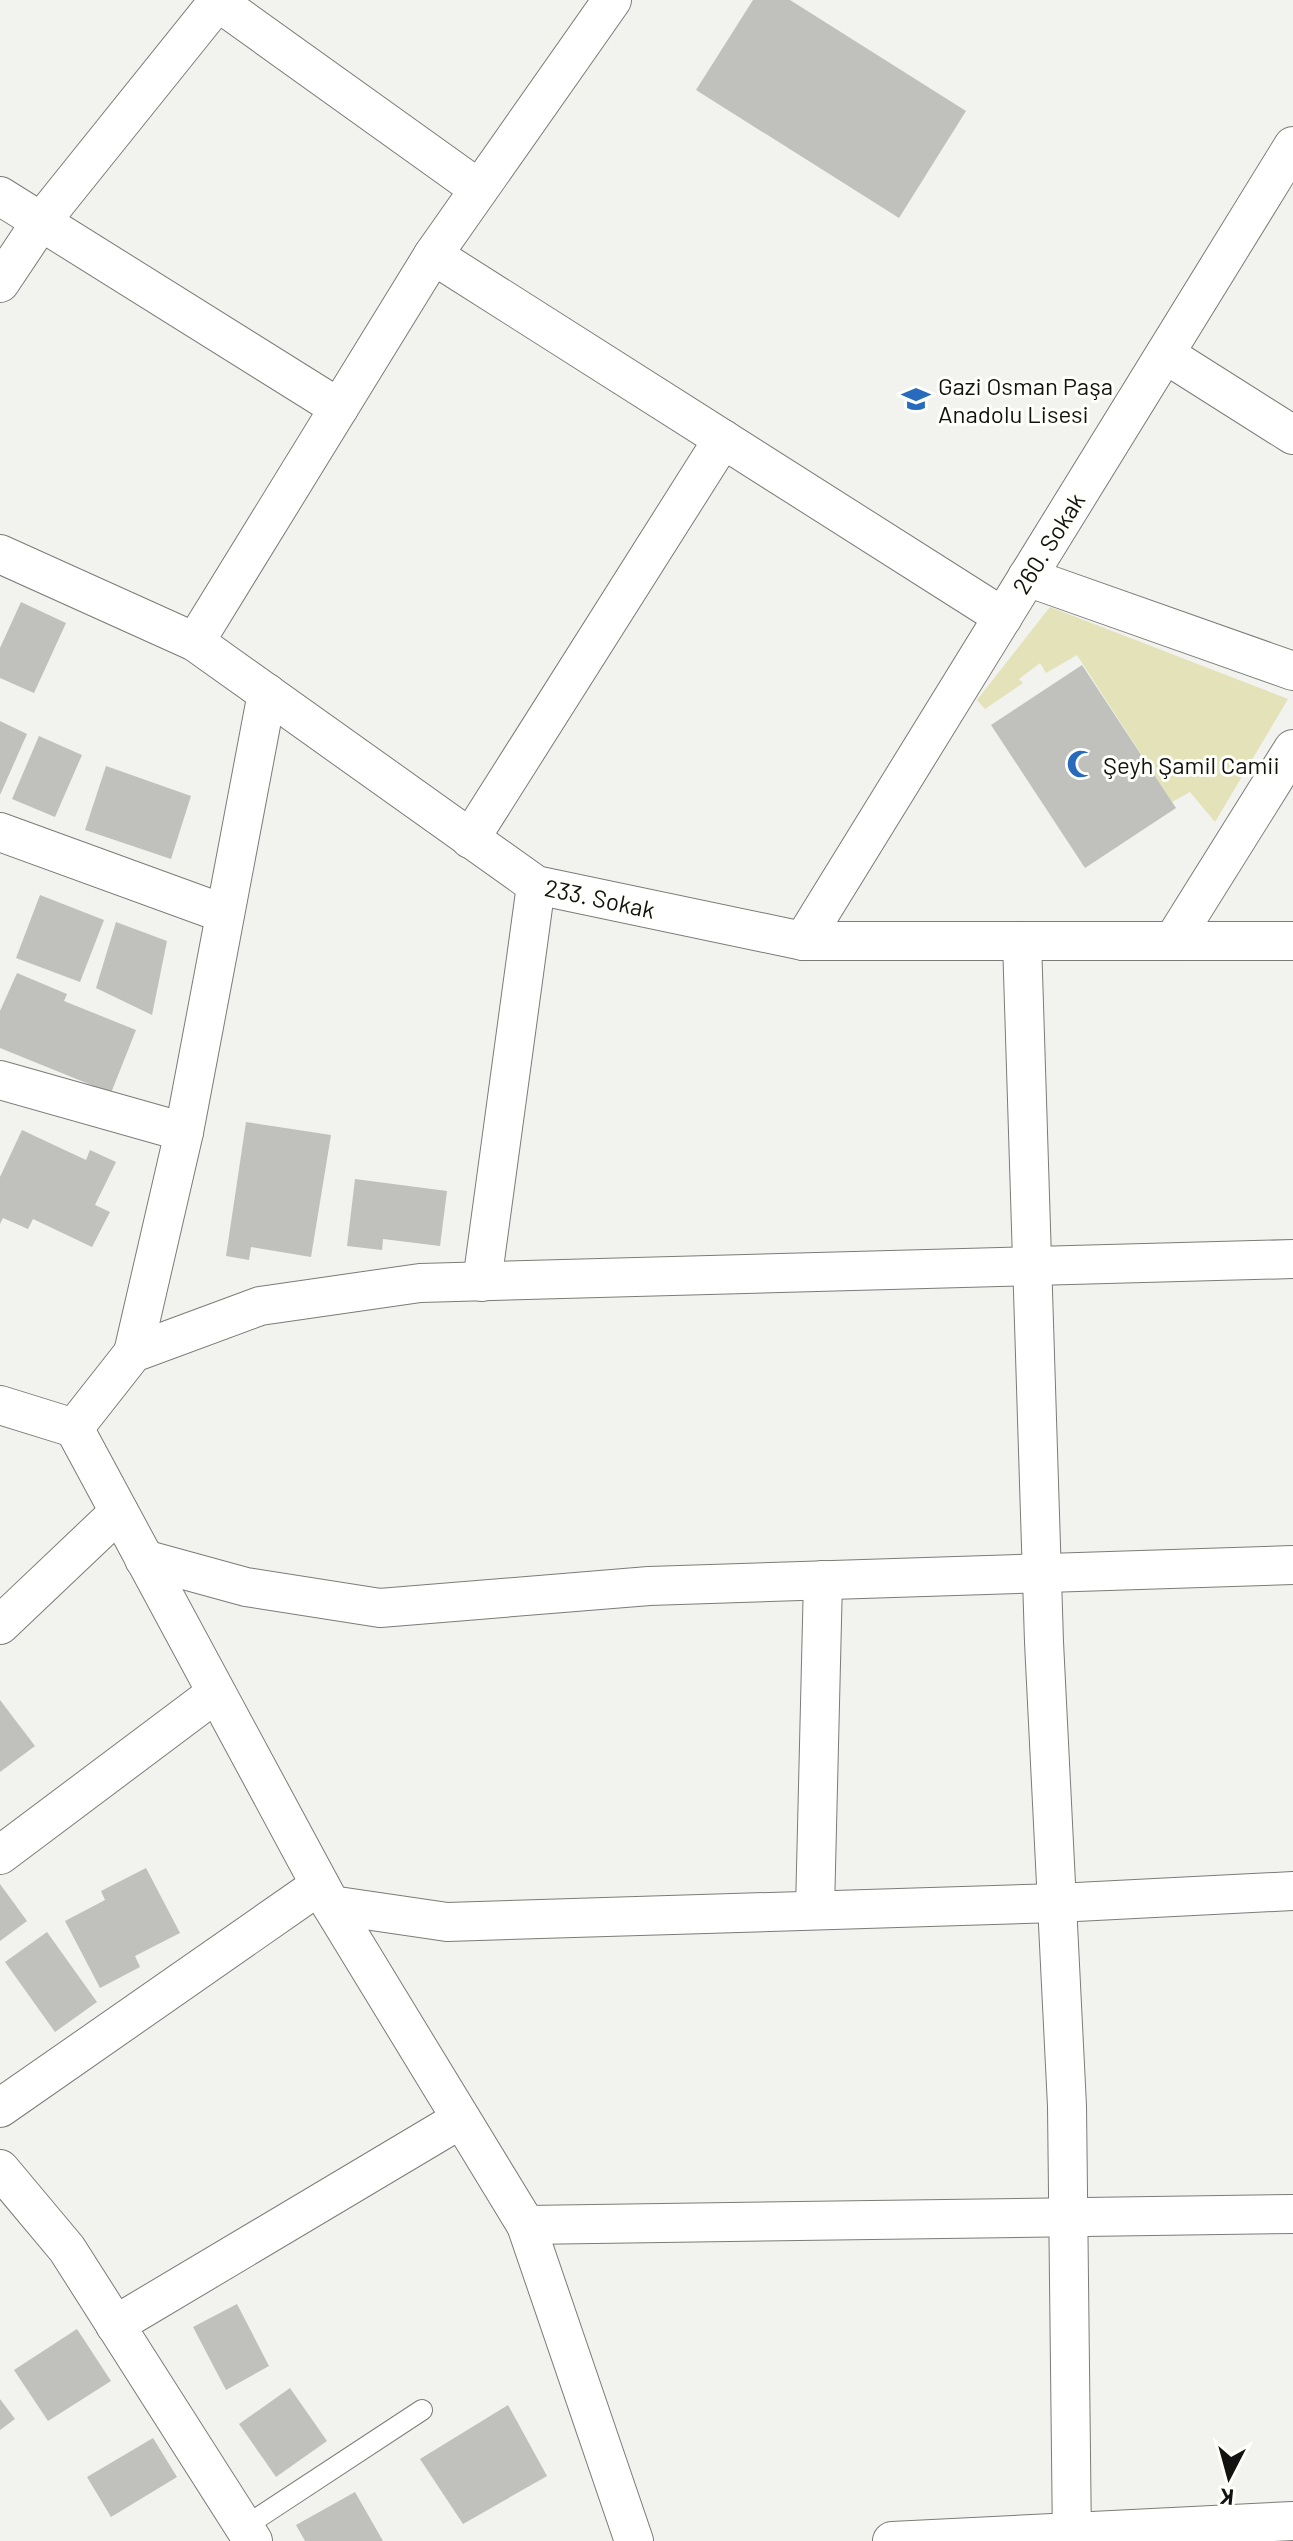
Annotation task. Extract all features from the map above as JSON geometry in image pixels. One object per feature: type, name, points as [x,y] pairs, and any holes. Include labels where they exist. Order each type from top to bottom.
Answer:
[{"type":"street","points":[[195,642],[433,255],[612,0]]},
{"type":"street","points":[[0,283],[40,223],[219,1],[479,189]]},
{"type":"street","name":"260. Sokak","points":[[803,941],[1293,146]]},
{"type":"street","points":[[0,196],[339,408]]},
{"type":"street","points":[[433,255],[1003,617]]},
{"type":"street","points":[[1165,354],[1293,435]]},
{"type":"street","points":[[470,839],[723,439]]},
{"type":"street","name":"233. Sokak","points":[[0,554],[195,642],[536,885],[803,941],[1293,941]]},
{"type":"street","points":[[1027,577],[1293,671]]},
{"type":"street","points":[[74,1428],[133,1353],[184,1132],[267,693]]},
{"type":"street","points":[[1173,941],[1293,749]]},
{"type":"street","points":[[0,832],[225,914]]},
{"type":"street","points":[[482,1282],[536,885]]},
{"type":"street","points":[[1022,941],[1041,1573],[1067,2106],[1072,2536]]},
{"type":"street","points":[[0,1080],[184,1132]]},
{"type":"street","points":[[133,1353],[260,1306],[420,1283],[1293,1259]]},
{"type":"street","points":[[0,1405],[74,1428],[325,1895],[526,2225],[634,2541]]},
{"type":"street","points":[[0,1625],[119,1512]]},
{"type":"street","points":[[144,1559],[246,1587],[380,1608],[649,1586],[1293,1565]]},
{"type":"street","points":[[815,1910],[823,1580]]},
{"type":"street","points":[[0,1855],[216,1693]]},
{"type":"street","points":[[0,2108],[325,1895],[447,1922],[1057,1903],[1293,1891]]},
{"type":"street","points":[[115,2325],[461,2119]]},
{"type":"street","points":[[0,2169],[67,2249],[248,2534]]},
{"type":"street","points":[[526,2225],[1293,2214]]},
{"type":"street","points":[[892,2541],[1072,2536],[1293,2521]]},
{"type":"lane","points":[[248,2534],[422,2410]]},
{"type":"shaded area","points":[[1050,607],[1288,699],[1215,822],[1190,792],[1172,802],[1077,655],[1046,673],[1040,663],[1019,679],[1023,683],[985,709],[977,700]]},
{"type":"building","points":[[753,0],[790,0],[966,111],[899,218],[696,90]]},
{"type":"building","points":[[21,602],[66,623],[34,693],[0,678],[0,648]]},
{"type":"building","name":"Şeyh Şamil Camii","points":[[1082,665],[1176,808],[1085,868],[991,725]]},
{"type":"building","points":[[0,721],[27,734],[0,795]]},
{"type":"building","points":[[39,736],[82,755],[55,817],[12,799]]},
{"type":"building","points":[[106,766],[191,796],[171,859],[85,830]]},
{"type":"building","points":[[40,895],[104,920],[80,982],[16,958]]},
{"type":"building","points":[[116,922],[167,941],[152,1015],[96,988]]},
{"type":"building","points":[[17,973],[67,994],[64,1001],[136,1030],[111,1093],[0,1048],[0,1011]]},
{"type":"building","points":[[246,1122],[331,1135],[311,1257],[251,1247],[249,1260],[226,1256]]},
{"type":"building","points":[[22,1130],[86,1160],[90,1150],[116,1162],[95,1205],[110,1212],[92,1247],[33,1219],[28,1229],[3,1218],[0,1224],[0,1177]]},
{"type":"building","points":[[355,1179],[447,1191],[440,1246],[383,1239],[382,1250],[347,1246]]},
{"type":"building","points":[[0,1700],[35,1746],[0,1772]]},
{"type":"building","points":[[146,1868],[180,1933],[135,1956],[140,1967],[100,1988],[65,1921],[105,1900],[101,1891]]},
{"type":"building","points":[[0,1884],[27,1921],[0,1941]]},
{"type":"building","points":[[47,1932],[97,2002],[55,2032],[5,1962]]},
{"type":"building","points":[[237,2304],[269,2366],[226,2390],[193,2327]]},
{"type":"building","points":[[77,2329],[111,2381],[48,2421],[14,2370]]},
{"type":"building","points":[[290,2388],[327,2441],[276,2477],[239,2424]]},
{"type":"building","points":[[0,2399],[15,2419],[0,2430]]},
{"type":"building","points":[[508,2405],[547,2476],[463,2524],[420,2459]]},
{"type":"building","points":[[153,2438],[177,2477],[111,2517],[87,2477]]},
{"type":"building","points":[[355,2492],[383,2541],[305,2541],[296,2525]]},
{"type":"place","name":"Gazi Osman Paşa Anadolu Lisesi","points":[[916,399]]},
{"type":"place","name":"Şeyh Şamil Camii","points":[[1081,764]]}]
